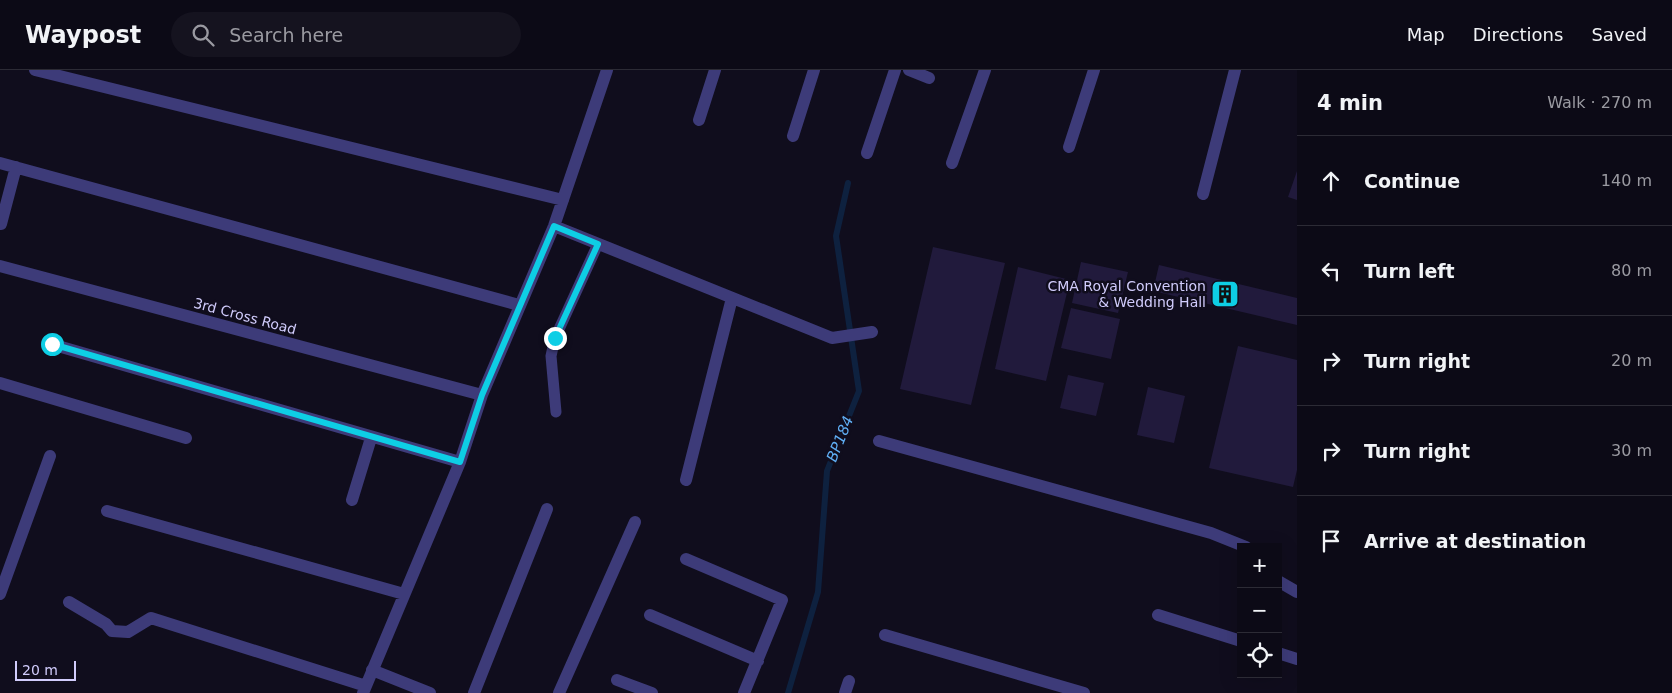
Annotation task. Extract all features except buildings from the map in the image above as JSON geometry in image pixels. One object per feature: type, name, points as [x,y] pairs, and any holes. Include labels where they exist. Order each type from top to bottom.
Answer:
[{"type":"street","points":[[35,70],[563,200]]},
{"type":"street","points":[[69,602],[106,624],[112,631],[128,632],[142,626],[151,618],[364,690],[460,462],[482,395],[518,305],[554,226],[606,70]]},
{"type":"street","points":[[699,120],[715,70]]},
{"type":"street","points":[[793,136],[814,70]]},
{"type":"street","points":[[867,153],[895,70]]},
{"type":"street","points":[[909,70],[929,78]]},
{"type":"street","points":[[952,163],[985,70]]},
{"type":"street","points":[[1070,146],[1094,70]]},
{"type":"street","points":[[1203,194],[1235,70]]},
{"type":"street","points":[[0,162],[518,305]]},
{"type":"street","points":[[1,224],[16,167]]},
{"type":"street","points":[[554,226],[832,338],[872,332]]},
{"type":"street","name":"3rd Cross Road","points":[[0,266],[482,395]]},
{"type":"street","points":[[686,480],[732,298]]},
{"type":"street","points":[[52,344],[370,438],[460,462]]},
{"type":"street","points":[[0,383],[186,438]]},
{"type":"street","points":[[352,500],[370,438]]},
{"type":"street","points":[[879,441],[1211,533],[1237,543]]},
{"type":"street","points":[[0,594],[50,456]]},
{"type":"street","points":[[474,693],[547,508]]},
{"type":"street","points":[[107,511],[404,594]]},
{"type":"street","points":[[559,693],[635,522]]},
{"type":"street","points":[[686,559],[782,600],[744,693]]},
{"type":"street","points":[[1282,583],[1297,592]]},
{"type":"street","points":[[650,615],[758,661]]},
{"type":"street","points":[[1158,616],[1237,641]]},
{"type":"street","points":[[886,636],[1084,693]]},
{"type":"street","points":[[1282,654],[1297,659]]},
{"type":"street","points":[[372,670],[430,693]]},
{"type":"street","points":[[617,680],[652,693]]},
{"type":"lane","points":[[556,412],[551,356],[555,338],[598,244]]},
{"type":"waterway","name":"BP184","points":[[788,693],[818,592],[827,471],[859,391],[836,236],[848,183]]},
{"type":"place","name":"CMA Royal Convention & Wedding Hall","points":[[1225,294]]},
{"type":"route","points":[[52,344],[370,438],[460,462],[482,395],[518,305],[554,226],[598,244],[555,338]]}]
